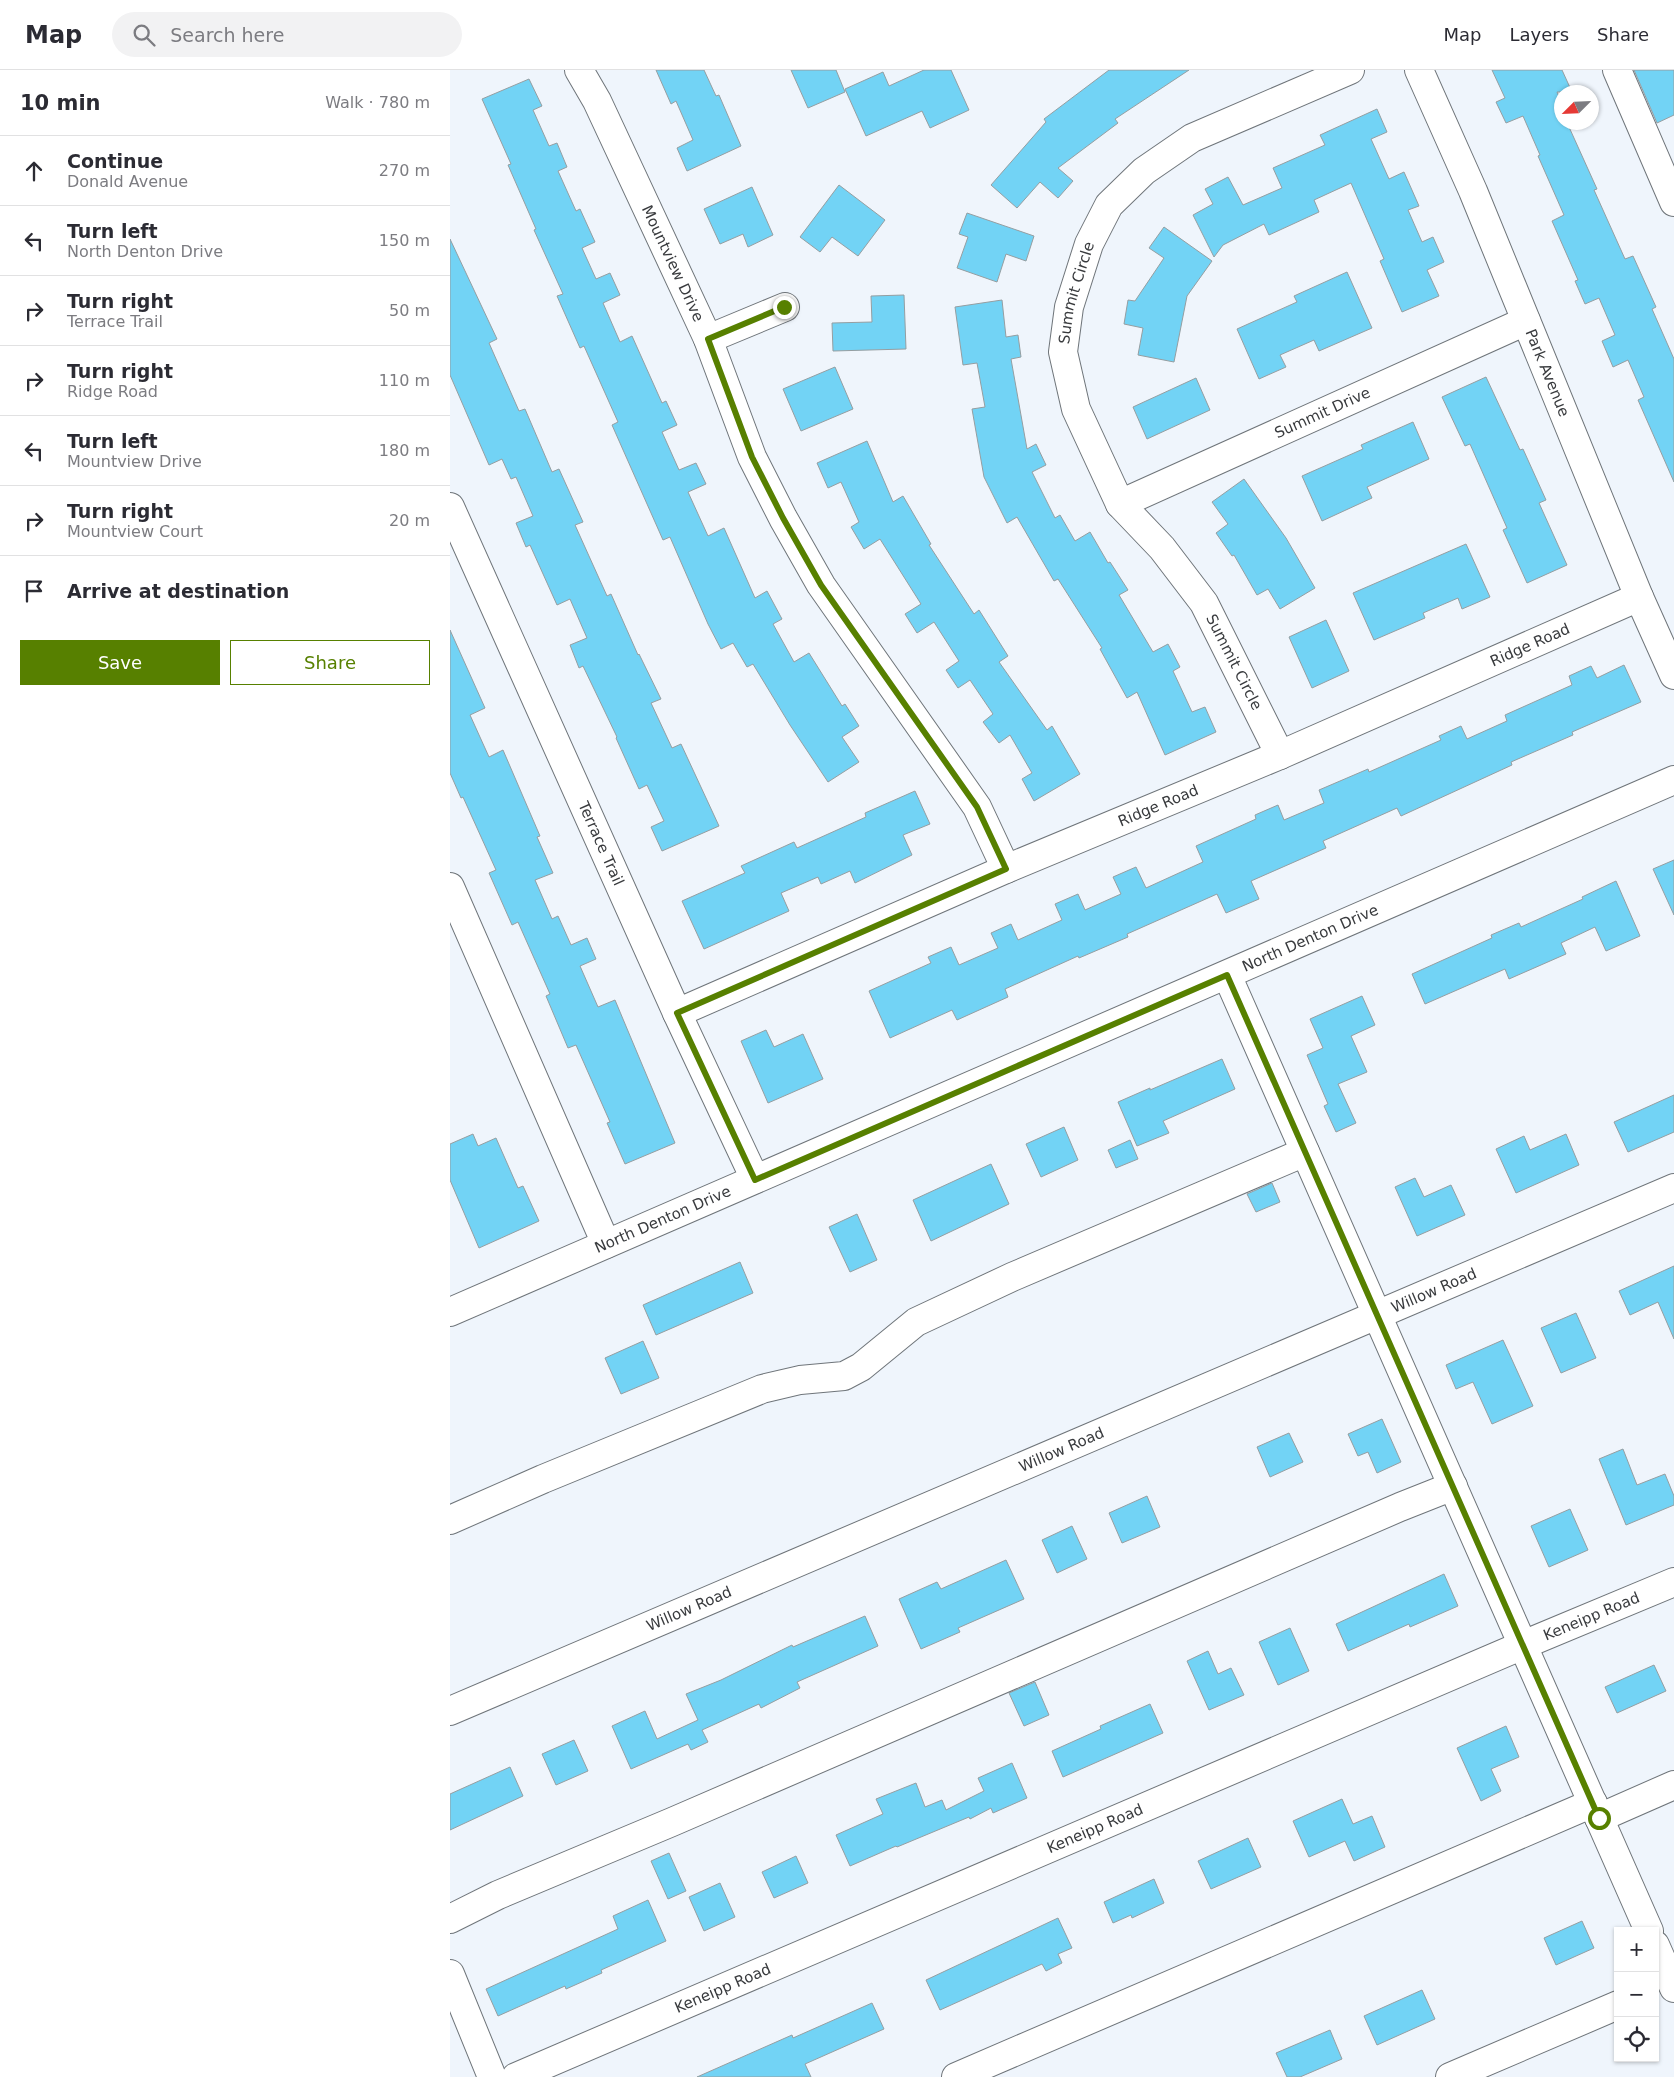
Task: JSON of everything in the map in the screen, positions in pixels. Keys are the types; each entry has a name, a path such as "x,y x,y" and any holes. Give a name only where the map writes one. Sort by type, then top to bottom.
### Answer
{"street":[{"name":"Mountview Drive","path":"579,70 597,100 708,339 752,457 788,527 821,585 977,807 1006,869"},
{"name":"Summit Circle","path":"1280,755 1204,603 1162,548 1120,504 1076,409 1063,352 1069,307 1089,244 1109,205 1144,172 1192,138 1350,70"},
{"name":"Park Avenue","path":"1419,70 1473,191 1638,597 1674,675"},
{"path":"1617,70 1674,202"},
{"path":"708,339 784,307"},
{"name":"Summit Drive","path":"1120,504 1526,321"},
{"name":"Terrace Trail","path":"450,507 677,1013 755,1180"},
{"name":"Ridge Road","path":"677,1013 1006,869 1280,755 1638,597"},
{"name":"North Denton Drive","path":"450,1312 1674,780"},
{"path":"450,887 606,1244"},
{"path":"1227,975 1647,1927"},
{"path":"450,1520 543,1479 762,1389 800,1380 844,1376 861,1367 916,1322 1021,1273 1305,1152"},
{"name":"Willow Road","path":"450,1711 1674,1188"},
{"path":"450,1919 498,1895 672,1822 1400,1507 1453,1486"},
{"name":"Keneipp Road","path":"516,2077 1522,1645 1674,1582"},
{"path":"956,2077 1596,1811 1674,1785"},
{"path":"1659,1957 1669,1985"},
{"path":"450,1974 492,2077"},
{"path":"1450,2077 1614,2007"}],"building":[{"path":"656,70 704,70 716,96 719,95 741,146 687,171 677,148 693,140 676,101 671,104"},
{"path":"791,70 836,70 845,92 808,108"},
{"path":"924,70 951,70 969,110 930,128 922,111 866,136 845,89 883,72 889,86"},
{"path":"1109,70 1189,70 1115,119 1118,123 1058,168 1073,181 1058,198 1040,182 1017,208 991,185 1046,122 1044,119"},
{"path":"1492,70 1562,70 1569,85 1554,85 1554,130 1570,130 1597,189 1594,190 1625,259 1633,256 1656,307 1652,309 1674,359 1674,482 1638,400 1644,397 1628,360 1613,367 1602,341 1615,335 1599,298 1585,304 1575,281 1578,280 1552,221 1564,215 1523,116 1506,123 1496,102 1505,98"},
{"path":"1634,70 1674,70 1674,115 1657,123"},
{"path":"529,79 542,106 533,110 549,146 557,143 567,167 558,171 576,211 580,209 595,242 582,248 596,279 610,273 620,295 603,303 620,342 632,336 662,403 666,401 677,425 662,432 679,470 696,463 706,484 688,492 708,536 724,528 755,598 767,591 782,619 773,624 794,662 809,653 842,706 845,704 859,726 842,737 859,762 828,782 753,664 747,667 733,643 721,649 670,537 663,540 612,425 618,422 584,346 580,348 557,296 563,294 534,230 536,229 508,165 511,164 482,99"},
{"path":"1377,109 1387,132 1371,139 1389,179 1404,172 1419,206 1408,210 1422,242 1433,237 1444,262 1427,270 1439,296 1402,312 1380,261 1384,259 1351,183 1314,200 1319,212 1269,235 1264,224 1223,245 1214,257 1193,215 1213,204 1205,189 1228,177 1243,205 1282,188 1273,168 1325,145 1320,135"},
{"path":"839,185 885,220 858,256 832,237 820,252 800,237"},
{"path":"752,187 773,235 748,247 743,234 720,244 704,209"},
{"path":"967,213 1034,236 1026,261 1006,254 997,282 957,268 968,237 959,234"},
{"path":"1164,227 1212,261 1187,296 1174,362 1138,355 1143,328 1124,324 1128,300 1135,301 1164,258 1149,248"},
{"path":"450,239 497,339 489,343 519,411 525,409 552,472 559,469 583,522 575,525 607,596 611,594 638,655 661,699 651,703 672,748 681,744 719,826 662,851 651,827 664,821 647,785 639,789 617,737 583,666 579,668 570,645 587,638 570,599 557,605 530,545 526,547 516,523 533,516 516,477 511,479 502,459 489,465 450,375"},
{"path":"1347,272 1372,328 1319,351 1314,340 1280,355 1286,367 1259,379 1237,329 1297,302 1294,296"},
{"path":"904,295 906,349 833,351 832,323 872,322 871,296"},
{"path":"1002,300 1006,337 1018,335 1021,357 1011,359 1027,449 1036,444 1046,465 1032,472 1055,518 1060,515 1075,541 1090,532 1108,563 1110,562 1128,590 1119,595 1153,652 1168,644 1180,667 1173,671 1192,712 1205,707 1216,732 1165,755 1137,692 1127,698 1100,649 1102,648 1058,579 1054,581 1017,517 1007,523 984,477 972,409 985,407 977,363 963,365 955,307"},
{"path":"835,367 853,409 801,431 783,389"},
{"path":"1486,377 1520,450 1523,449 1546,500 1539,503 1567,565 1527,583 1503,530 1507,528 1470,444 1465,446 1442,397"},
{"path":"1196,378 1210,410 1147,439 1133,407"},
{"path":"1413,422 1429,459 1367,487 1372,498 1322,521 1302,476 1363,449 1361,445"},
{"path":"867,441 893,502 903,496 931,544 929,545 974,614 979,610 1008,656 999,662 1047,730 1052,726 1080,774 1034,801 1022,779 1032,773 1010,735 999,743 983,722 993,714 970,680 958,688 946,670 959,661 934,622 917,633 905,614 921,604 880,539 864,549 851,527 859,522 841,482 828,488 817,463"},
{"path":"1244,479 1286,538 1315,588 1280,609 1268,589 1257,595 1234,555 1232,556 1216,533 1228,524 1212,502"},
{"path":"1466,544 1490,597 1462,609 1458,598 1423,613 1425,618 1374,640 1353,593"},
{"path":"1326,620 1349,671 1312,688 1289,637"},
{"path":"450,630 485,708 470,715 489,757 503,750 540,836 537,837 553,873 535,880 552,919 558,916 571,945 587,938 596,959 580,966 598,1007 615,1000 675,1143 625,1164 607,1123 610,1122 576,1045 568,1048 546,996 550,994 518,922 512,925 489,873 496,870 450,773"},
{"path":"1624,665 1641,702 1572,732 1573,735 1511,762 1512,765 1401,816 1397,808 1323,841 1326,848 1251,881 1259,899 1226,913 1217,894 1127,934 1128,937 1079,958 1078,956 1005,989 1008,997 957,1020 952,1010 890,1038 869,991 931,963 928,957 951,947 959,965 998,948 991,933 1011,924 1018,940 1062,920 1055,904 1078,894 1085,910 1121,894 1113,877 1136,867 1146,888 1203,862 1196,846 1256,819 1255,815 1278,805 1284,820 1324,803 1319,790 1368,769 1369,772 1441,740 1439,736 1461,726 1467,739 1507,721 1505,715 1572,685 1569,676 1591,666 1597,678"},
{"path":"915,791 930,824 903,835 912,855 855,883 850,871 821,884 818,877 781,893 789,911 704,949 682,901 745,873 741,866 794,842 797,848 866,817 865,813"},
{"path":"1674,860 1674,915 1653,869"},
{"path":"1616,881 1640,936 1606,951 1595,927 1561,943 1566,954 1509,979 1505,969 1425,1004 1412,974 1492,938 1491,935 1519,923 1521,927 1583,899 1582,897"},
{"path":"1362,996 1375,1025 1351,1036 1367,1072 1338,1084 1356,1123 1336,1132 1324,1106 1328,1104 1307,1055 1323,1048 1310,1019"},
{"path":"766,1030 774,1047 803,1034 823,1079 768,1103 741,1041"},
{"path":"1222,1059 1235,1089 1163,1121 1169,1133 1137,1146 1118,1102"},
{"path":"1674,1095 1674,1132 1628,1152 1614,1122"},
{"path":"1064,1127 1078,1160 1041,1177 1026,1144"},
{"path":"473,1134 478,1146 496,1138 518,1188 523,1186 539,1221 479,1248 450,1180 450,1144"},
{"path":"1566,1134 1579,1165 1516,1193 1496,1149 1524,1136 1530,1150"},
{"path":"1130,1140 1138,1159 1116,1168 1108,1150"},
{"path":"991,1164 1009,1204 931,1241 913,1200"},
{"path":"1415,1178 1424,1197 1451,1185 1465,1215 1417,1236 1395,1187"},
{"path":"1272,1183 1280,1202 1256,1212 1247,1194"},
{"path":"857,1214 877,1260 850,1272 829,1227"},
{"path":"740,1262 753,1293 656,1335 643,1305"},
{"path":"1674,1266 1674,1339 1658,1302 1630,1315 1619,1291"},
{"path":"1576,1313 1596,1358 1561,1373 1541,1328"},
{"path":"1503,1340 1533,1406 1492,1424 1473,1382 1456,1389 1446,1365"},
{"path":"643,1341 659,1378 621,1394 605,1358"},
{"path":"1382,1419 1401,1462 1377,1473 1368,1452 1358,1456 1348,1434"},
{"path":"1289,1433 1303,1462 1270,1477 1257,1447"},
{"path":"1623,1449 1637,1485 1665,1474 1674,1496 1674,1505 1626,1525 1599,1459"},
{"path":"1147,1496 1160,1527 1122,1543 1109,1513"},
{"path":"1570,1509 1588,1550 1549,1567 1531,1526"},
{"path":"1072,1526 1087,1559 1057,1573 1042,1540"},
{"path":"1006,1560 1024,1599 958,1628 960,1632 921,1649 899,1599 937,1582 941,1589"},
{"path":"1444,1574 1458,1606 1410,1627 1409,1624 1348,1651 1336,1624"},
{"path":"865,1616 878,1646 797,1682 800,1688 761,1708 759,1704 702,1730 708,1742 691,1750 688,1744 631,1769 612,1726 645,1711 657,1739 698,1720 686,1694 721,1680 792,1645 793,1647"},
{"path":"1290,1628 1309,1671 1278,1685 1259,1642"},
{"path":"1208,1651 1218,1674 1231,1668 1244,1695 1209,1710 1187,1661"},
{"path":"1654,1665 1666,1691 1617,1713 1605,1687"},
{"path":"1035,1682 1049,1715 1024,1726 1009,1693"},
{"path":"1150,1704 1163,1733 1063,1777 1052,1751 1101,1729 1100,1726"},
{"path":"1506,1726 1519,1757 1491,1769 1501,1791 1481,1801 1457,1748"},
{"path":"574,1740 588,1771 556,1785 542,1754"},
{"path":"1012,1763 1027,1798 993,1813 991,1808 970,1819 969,1817 850,1866 836,1835 883,1814 876,1799 916,1783 925,1807 942,1800 946,1810 984,1791 978,1778"},
{"path":"510,1767 523,1796 450,1830 450,1794"},
{"path":"1342,1799 1353,1824 1372,1816 1385,1847 1354,1861 1345,1841 1309,1857 1293,1821"},
{"path":"1248,1838 1261,1867 1211,1889 1198,1861"},
{"path":"669,1853 686,1891 668,1899 651,1861"},
{"path":"796,1856 808,1883 774,1898 762,1872"},
{"path":"1154,1879 1164,1903 1132,1918 1131,1915 1113,1923 1104,1902"},
{"path":"720,1883 735,1917 704,1931 689,1897"},
{"path":"648,1900 666,1941 601,1970 602,1973 566,1989 565,1986 498,2016 486,1989 618,1929 613,1916"},
{"path":"1058,1918 1072,1948 1058,1954 1062,1963 1046,1971 1042,1964 940,2010 926,1980"},
{"path":"1582,1921 1594,1948 1556,1965 1544,1938"},
{"path":"1422,1990 1435,2019 1377,2045 1364,2016"},
{"path":"872,2003 884,2029 805,2064 811,2077 697,2077 792,2035 793,2038"},
{"path":"1330,2030 1342,2059 1300,2077 1287,2077 1276,2053"}],"route":[{"path":"784,307 708,339 752,457 783,518 821,585 977,807 1006,869 677,1013 755,1180 1227,975 1599,1818"}]}
